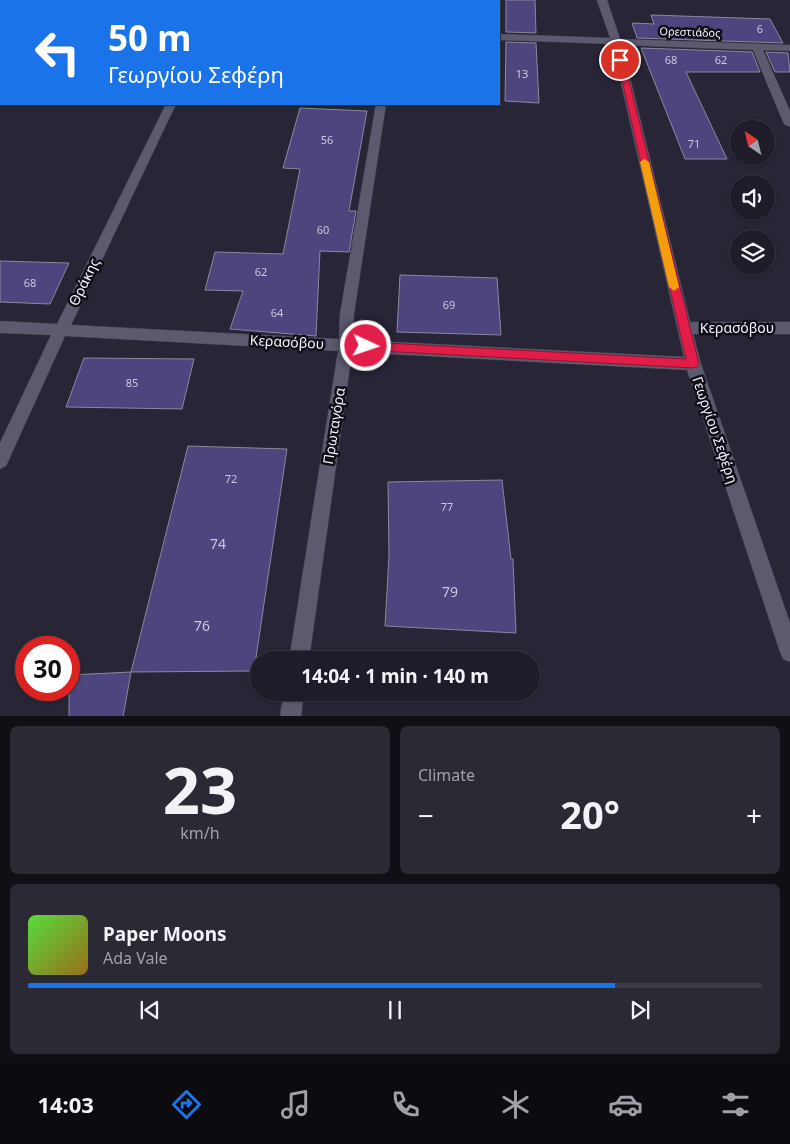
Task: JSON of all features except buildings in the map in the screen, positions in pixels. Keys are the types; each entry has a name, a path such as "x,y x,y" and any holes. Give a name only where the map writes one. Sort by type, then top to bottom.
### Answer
{"street":[{"name":"Γεωργίου Σεφέρη","path":"602,0 616,41 693,364 790,652"},
{"name":"Ορεστιάδος","path":"500,37 790,48"},
{"path":"757,47 790,124"},
{"name":"Θράκης","path":"0,461 60,330 171,105"},
{"name":"Πρωταγόρα","path":"300,651 346,346 348,314 381,105"},
{"name":"Κερασόβου","path":"0,327 693,364"},
{"name":"Κερασόβου","path":"684,328 790,328"},
{"path":"290,716 292,701"}],"slow traffic":[{"path":"644,162 674,287"}],"route":[{"path":"366,346 693,364 620,60"}]}
